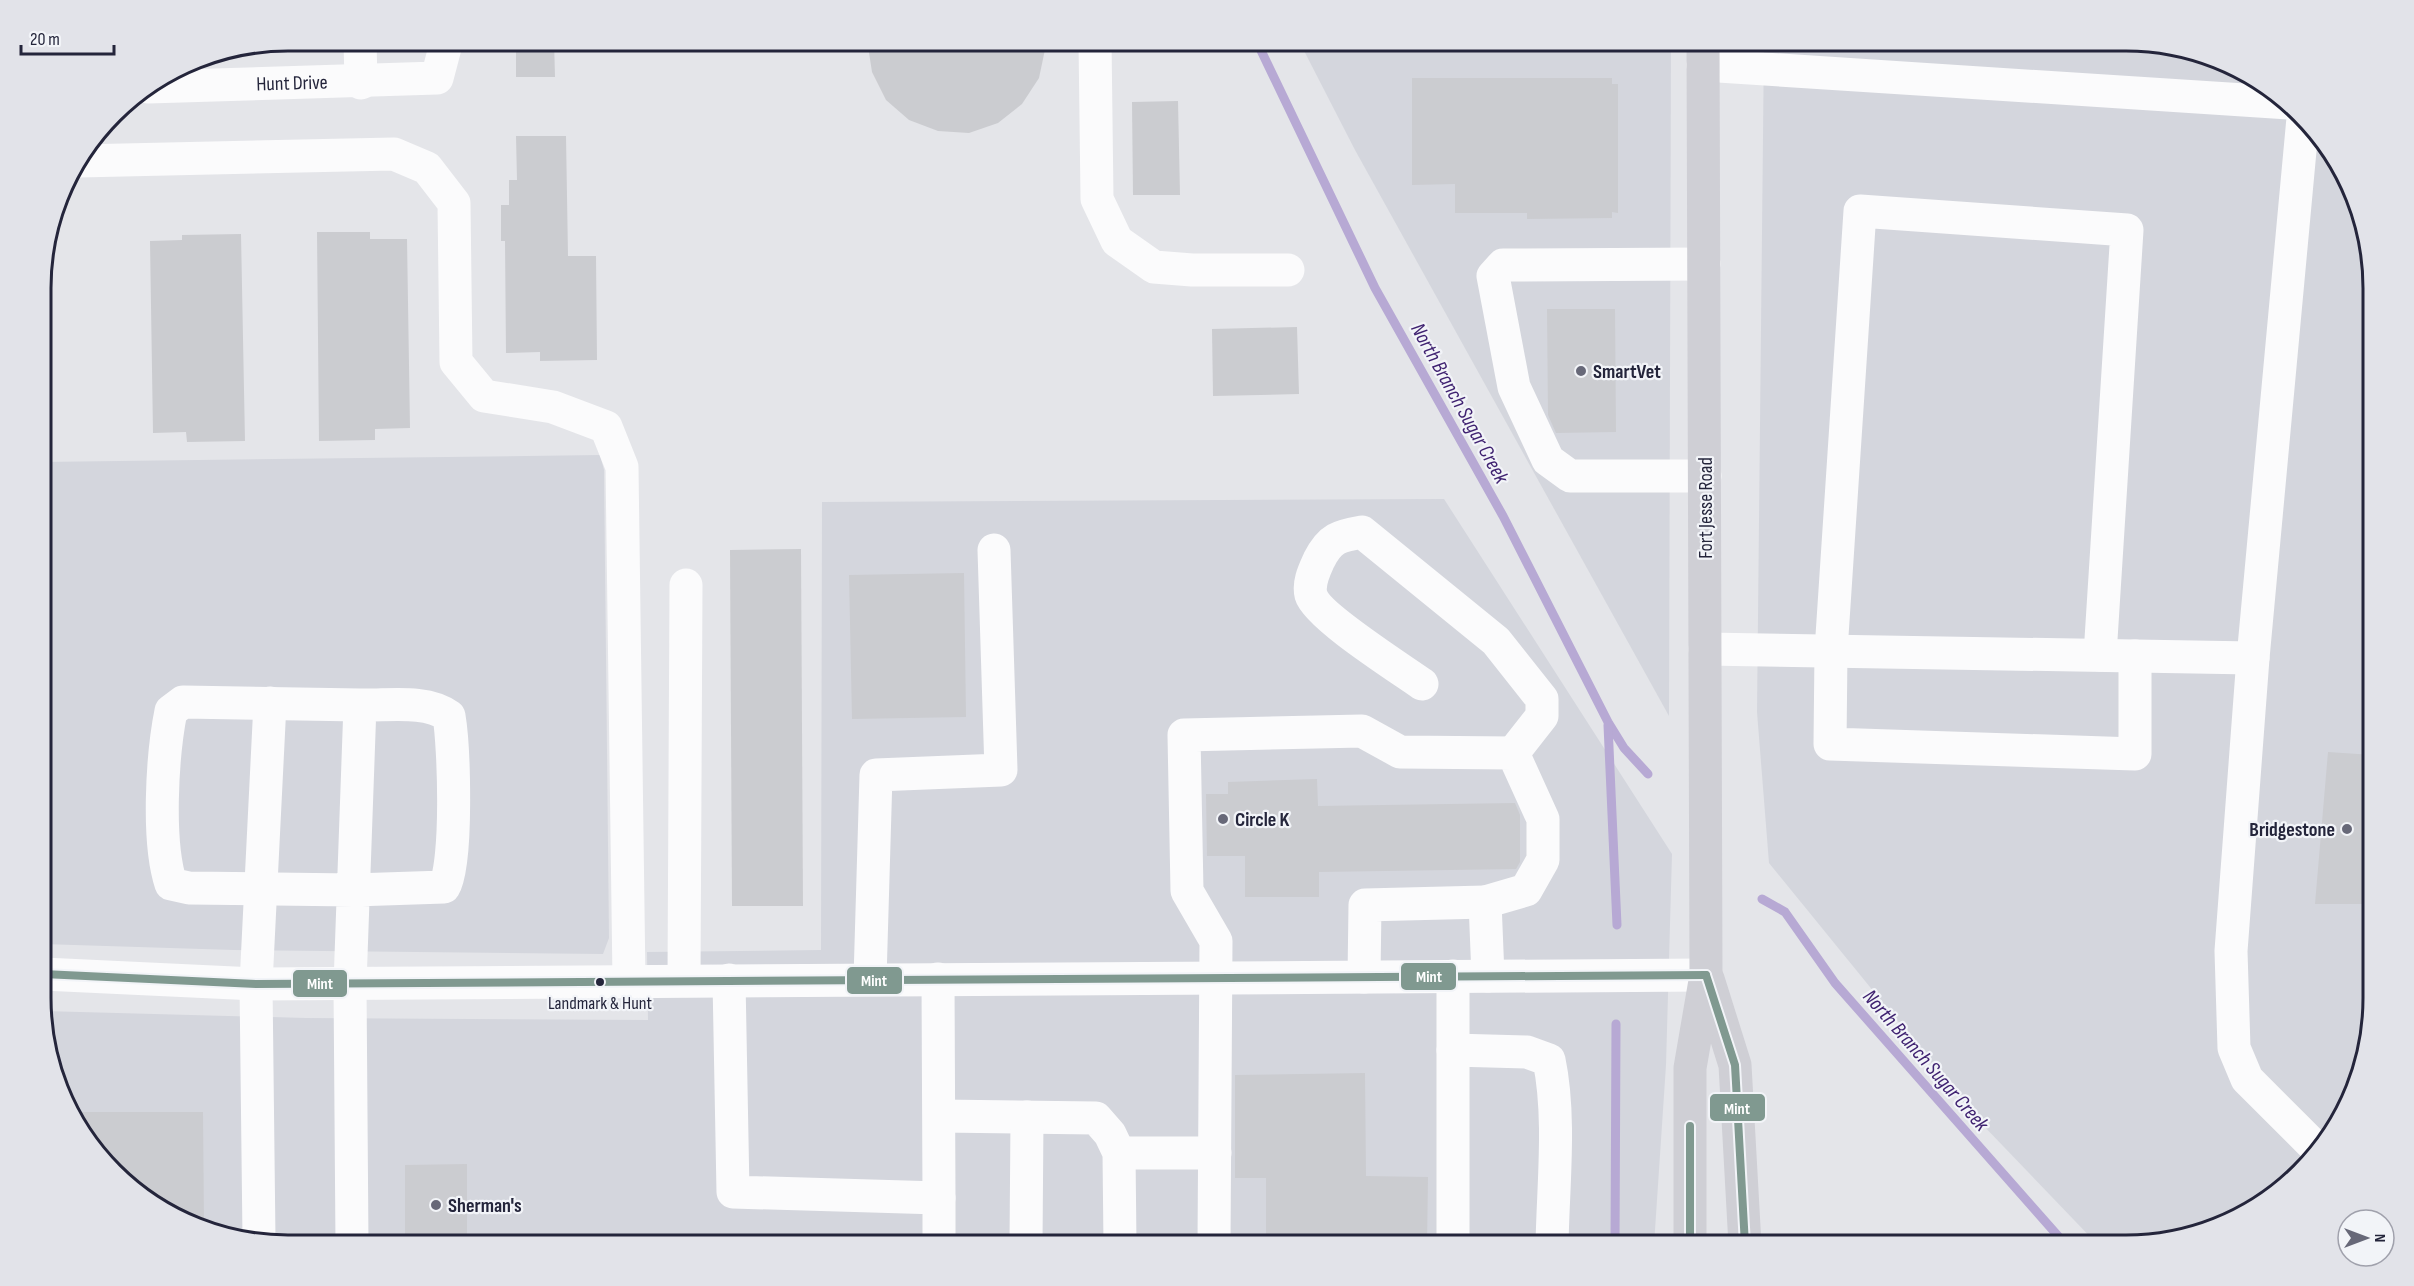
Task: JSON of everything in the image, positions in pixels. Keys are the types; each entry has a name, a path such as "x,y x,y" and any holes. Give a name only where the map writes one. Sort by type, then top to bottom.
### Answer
{"main road":[{"name":"Fort Jesse Road","path":"1690,1235 1690,1068 1706,975 1703,53"},
{"name":"Fort Jesse Road","path":"1706,975 1735,1065 1744,1235"}],"street":[{"path":"360,51 361,82"},
{"name":"Hunt Drive","path":"163,87 437,78 444,51"},
{"path":"1095,51 1097,199 1116,241 1154,267 1192,270 1288,270"},
{"path":"1703,53 2270,100"},
{"path":"2302,130 2253,658 2231,951 2234,1048 2247,1079 2312,1144"},
{"path":"88,161 394,154 428,168 454,203 456,362 484,396 554,407 606,427 622,466 629,981"},
{"path":"2100,655 2127,230 1860,211 1831,651 1830,744 2135,754 2135,656"},
{"path":"1704,264 1503,265 1493,276 1514,387 1548,460 1553,465 1570,476 1705,476"},
{"path":"1422,684 1324,613 1311,596 1311,576 1325,549 1339,536 1362,532 1496,641 1536,690 1542,699 1542,716 1513,753"},
{"path":"870,979 876,775 1001,770 994,550"},
{"path":"684,980 686,585"},
{"path":"1705,650 2253,658"},
{"path":"183,702 360,705 420,706 442,711 449,716 452,735 450,877 444,887 354,890 189,888 171,884 165,866 163,766 171,711 183,702"},
{"path":"259,1233 256,984 270,703"},
{"path":"352,1235 350,984 360,705"},
{"path":"1214,1235 1216,941 1187,891 1184,735 1362,731 1400,752 1513,753"},
{"path":"1364,977 1365,904 1485,902 1526,890 1543,860 1543,819 1513,753"},
{"path":"1485,902 1488,976"},
{"path":"51,974 256,984 1706,975"},
{"path":"1453,976 1453,1235"},
{"path":"938,979 939,1235"},
{"path":"729,980 733,1192 939,1198"},
{"path":"1453,1050 1527,1052 1549,1060 1552,1076 1554,1127 1552,1235"},
{"path":"940,1116 1096,1118 1110,1134 1119,1153 1120,1235"},
{"path":"1026,1235 1027,1117"},
{"path":"1119,1153 1215,1153"}],"shaded area":[{"path":"1304,51 1671,51 1669,716 1355,150"},
{"name":"Bridgestone","path":"1764,51 2126,51 2157,53 2187,59 2231,75 2258,91 2294,120 2323,156 2339,183 2355,227 2361,257 2363,288 2363,998 2361,1029 2355,1059 2345,1089 2323,1130 2294,1166 2258,1195 2217,1217 2187,1227 2157,1233 2088,1235 1979,1121 1769,863 1757,712"},
{"path":"600,455 604,470 609,938 603,954 234,950 51,944 51,462"},
{"path":"1444,499 1672,854 1666,1065 1655,1235 288,1235 257,1233 227,1227 197,1217 156,1195 120,1166 91,1130 75,1103 59,1059 52,1011 306,1018 648,1020 647,952 821,950 822,502"}],"building":[{"path":"516,51 554,51 555,77 516,77"},
{"path":"869,51 1045,51 1039,78 1022,104 998,123 969,133 938,131 909,120 886,100 872,72"},
{"path":"1412,78 1612,78 1612,84 1618,84 1618,213 1612,212 1612,218 1527,219 1527,213 1455,213 1455,184 1412,185"},
{"path":"1178,101 1180,195 1133,195 1132,102"},
{"path":"516,136 566,136 568,256 596,256 597,360 540,361 540,352 506,353 505,241 501,241 501,205 509,205 509,180 517,180"},
{"path":"317,232 370,232 370,239 407,239 410,428 375,429 375,440 319,441"},
{"path":"241,234 245,441 187,442 186,432 153,433 150,241 182,240 182,235"},
{"name":"SmartVet","path":"1547,309 1615,309 1616,432 1556,433 1548,415"},
{"path":"1297,327 1299,394 1213,396 1212,329"},
{"path":"801,549 803,906 732,906 730,550"},
{"path":"964,573 966,717 852,719 849,575"},
{"name":"Bridgestone","path":"2328,752 2363,754 2363,904 2315,904"},
{"path":"1317,779 1318,806 1515,803 1520,815 1520,862 1516,869 1319,872 1319,897 1245,897 1245,856 1207,856 1206,794 1228,794 1228,782"},
{"path":"1365,1073 1366,1176 1428,1177 1427,1235 1266,1235 1266,1178 1235,1178 1235,1075"},
{"path":"80,1112 203,1112 204,1219 183,1211 156,1195 120,1166 91,1130"},
{"name":"Sherman's","path":"467,1164 467,1235 405,1235 405,1165"}],"waterway":[{"name":"North Branch Sugar Creek","path":"1261,51 1375,288 1503,516 1608,722 1624,748 1648,774"},
{"path":"1608,725 1617,925"},
{"name":"North Branch Sugar Creek","path":"1762,899 1785,912 1835,983 2057,1235"},
{"path":"1615,1235 1616,1024"}],"transit line":[{"name":"Mint","path":"51,974 256,984 1706,975"},
{"name":"Mint","path":"1706,975 1735,1065 1744,1235"},
{"name":"Mint","path":"1690,1126 1690,1235"}],"place":[{"name":"SmartVet","path":"1581,371"},
{"name":"Circle K","path":"1223,819"},
{"name":"Bridgestone","path":"2347,829"},
{"name":"Landmark & Hunt","path":"600,982"},
{"name":"Sherman's","path":"436,1205"}]}
